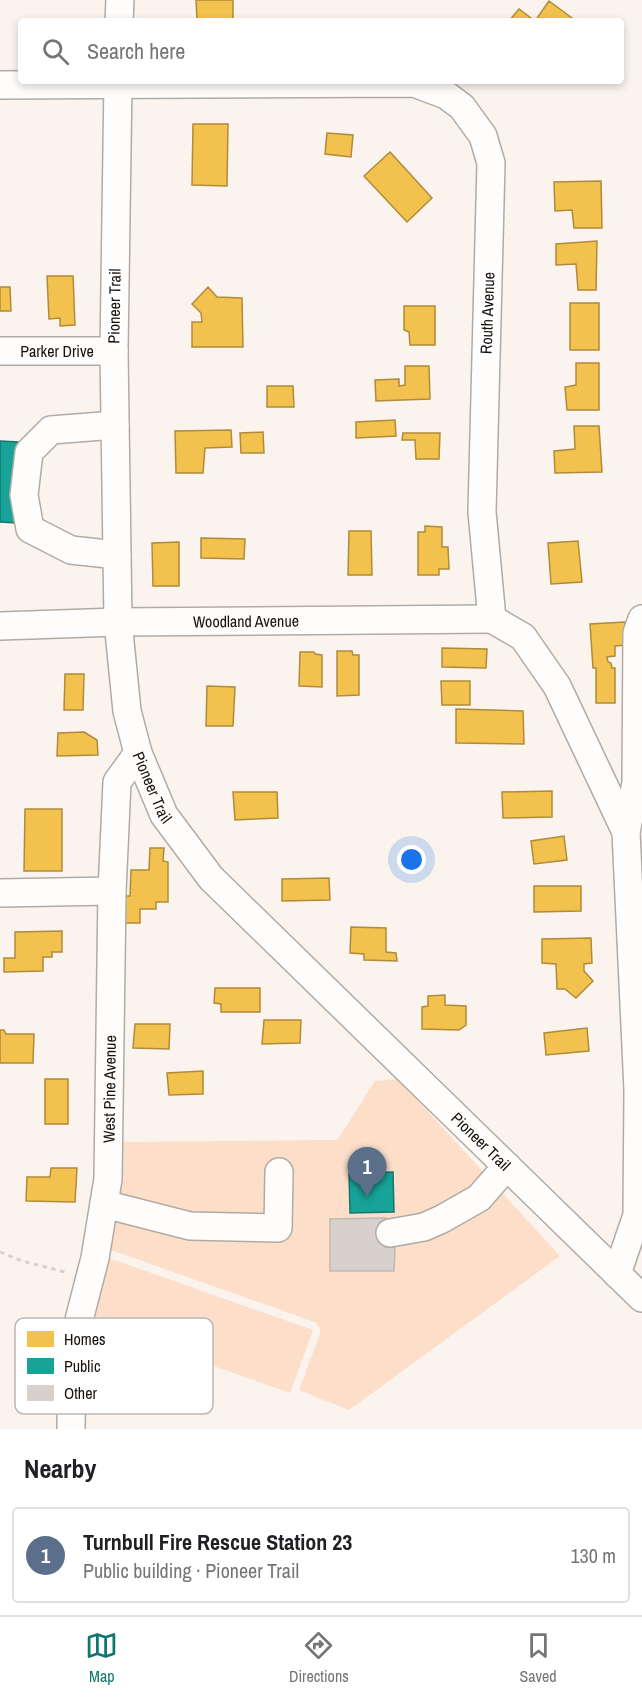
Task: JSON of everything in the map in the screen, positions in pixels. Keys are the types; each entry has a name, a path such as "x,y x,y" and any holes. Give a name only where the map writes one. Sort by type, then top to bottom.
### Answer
{"street":[{"path":"119,18 120,0"},
{"name":"Routh Avenue","path":"0,85 59,84"},
{"name":"Pioneer Trail","path":"118,84 114,351 118,622 127,711 138,753 164,815 211,878 642,1298"},
{"name":"Routh Avenue","path":"417,84 446,95 462,106 483,136 491,163 482,512 492,619"},
{"name":"Parker Drive","path":"0,351 114,351"},
{"path":"115,425 51,430 29,452 24,495 30,529 71,550 117,555"},
{"path":"492,619 523,637 556,687 626,832"},
{"name":"Woodland Avenue","path":"0,626 118,622 492,619"},
{"path":"617,1274 637,1215 638,1090 626,832 639,783 637,633 642,619"},
{"name":"West Pine Avenue","path":"79,1318 95,1258 108,1179 112,891 117,782 138,753"},
{"path":"603,783 639,783"},
{"path":"0,893 112,891"},
{"path":"390,1233 424,1227 442,1220 479,1198 507,1166"},
{"path":"104,1204 190,1226 278,1228 279,1172"},
{"name":"West Pine Avenue","path":"71,1414 71,1429"}],"path":[{"path":"0,1252 22,1261 72,1274"}],"shaded area":[{"path":"398,1079 560,1256 349,1410 299,1390 320,1334 320,1328 315,1322 106,1250 117,1142 337,1140 375,1081"},
{"path":"109,1258 313,1330 290,1393 213,1366 213,1318 88,1318"}],"building: Homes":[{"path":"196,0 233,0 233,18 197,18"},
{"path":"549,1 572,18 537,18"},
{"path":"519,9 531,18 512,18"},
{"path":"193,124 228,124 227,186 192,185"},
{"path":"327,133 353,135 351,157 325,154"},
{"path":"390,152 432,198 407,222 364,176"},
{"path":"601,181 602,228 574,228 572,210 555,211 554,182"},
{"path":"597,241 596,290 578,290 576,264 556,265 556,244"},
{"path":"47,276 73,276 75,325 60,326 60,318 49,319"},
{"path":"0,287 10,287 11,311 0,311"},
{"path":"208,287 217,297 242,298 243,347 192,347 192,322 202,322 201,313 192,304"},
{"path":"570,303 599,303 599,350 570,350"},
{"path":"404,306 435,306 435,345 410,345 409,332 404,330"},
{"path":"576,363 599,363 599,410 567,410 565,387 576,385"},
{"path":"405,366 429,366 430,399 376,401 375,380 399,379 399,386 405,385"},
{"path":"267,386 293,386 294,407 267,407"},
{"path":"395,420 396,436 356,438 356,422"},
{"path":"574,426 599,426 602,472 555,473 554,451 575,449"},
{"path":"231,430 232,447 205,448 203,473 176,473 175,431"},
{"path":"263,432 264,453 241,453 240,433"},
{"path":"403,433 440,433 439,459 416,459 415,440 402,440"},
{"path":"425,526 442,527 442,547 448,547 449,569 439,569 439,575 418,575 418,532 425,532"},
{"path":"349,531 371,531 372,575 348,575"},
{"path":"201,538 245,539 244,559 201,558"},
{"path":"578,541 582,582 551,584 548,543"},
{"path":"179,542 179,586 153,586 152,543"},
{"path":"625,622 627,645 615,646 615,656 607,657 612,668 615,668 615,703 596,703 596,668 593,668 590,624"},
{"path":"442,648 487,649 486,668 442,667"},
{"path":"337,651 352,651 353,655 359,655 359,695 337,696"},
{"path":"300,652 314,652 322,655 322,687 299,686"},
{"path":"65,674 84,674 83,710 64,710"},
{"path":"441,681 470,681 470,705 442,705"},
{"path":"207,686 235,687 233,726 206,726"},
{"path":"456,709 523,711 524,744 456,743"},
{"path":"84,732 97,740 98,755 57,756 58,733"},
{"path":"552,791 552,817 503,818 502,792"},
{"path":"233,792 277,792 278,818 235,820"},
{"path":"25,809 62,809 62,871 24,871"},
{"path":"564,836 567,860 534,864 531,841"},
{"path":"150,848 164,848 163,861 168,862 168,902 156,902 156,909 140,909 140,923 124,923 124,896 130,896 131,870 149,870"},
{"path":"329,878 330,900 282,901 282,879"},
{"path":"534,886 581,886 581,911 534,912"},
{"path":"351,927 386,928 386,952 396,953 397,961 364,960 364,954 350,953"},
{"path":"62,931 62,952 52,952 52,957 43,957 43,971 4,972 4,958 15,958 15,932"},
{"path":"591,938 592,963 584,964 584,971 593,981 576,998 565,989 557,989 556,964 542,963 542,939"},
{"path":"215,988 260,988 260,1012 221,1012 221,1004 214,1003"},
{"path":"445,995 445,1005 466,1006 466,1025 459,1030 422,1029 422,1007 428,1006 428,996"},
{"path":"264,1020 301,1020 300,1043 262,1044"},
{"path":"135,1024 170,1024 169,1049 133,1048"},
{"path":"587,1028 589,1051 546,1055 544,1033"},
{"path":"0,1030 4,1030 6,1034 34,1034 33,1063 0,1063"},
{"path":"203,1071 203,1094 169,1095 167,1073"},
{"path":"45,1079 68,1079 68,1124 45,1124"},
{"path":"51,1168 77,1168 75,1202 26,1201 27,1177 50,1177"}],"building: Public":[{"path":"0,441 18,442 16,523 0,522"},
{"path":"393,1172 394,1212 350,1213 349,1173"}],"building: Other":[{"path":"386,1218 385,1247 395,1247 394,1271 330,1271 330,1219"}],"place":[{"name":"Turnbull Fire Rescue Station 23","path":"367,1197"}]}
